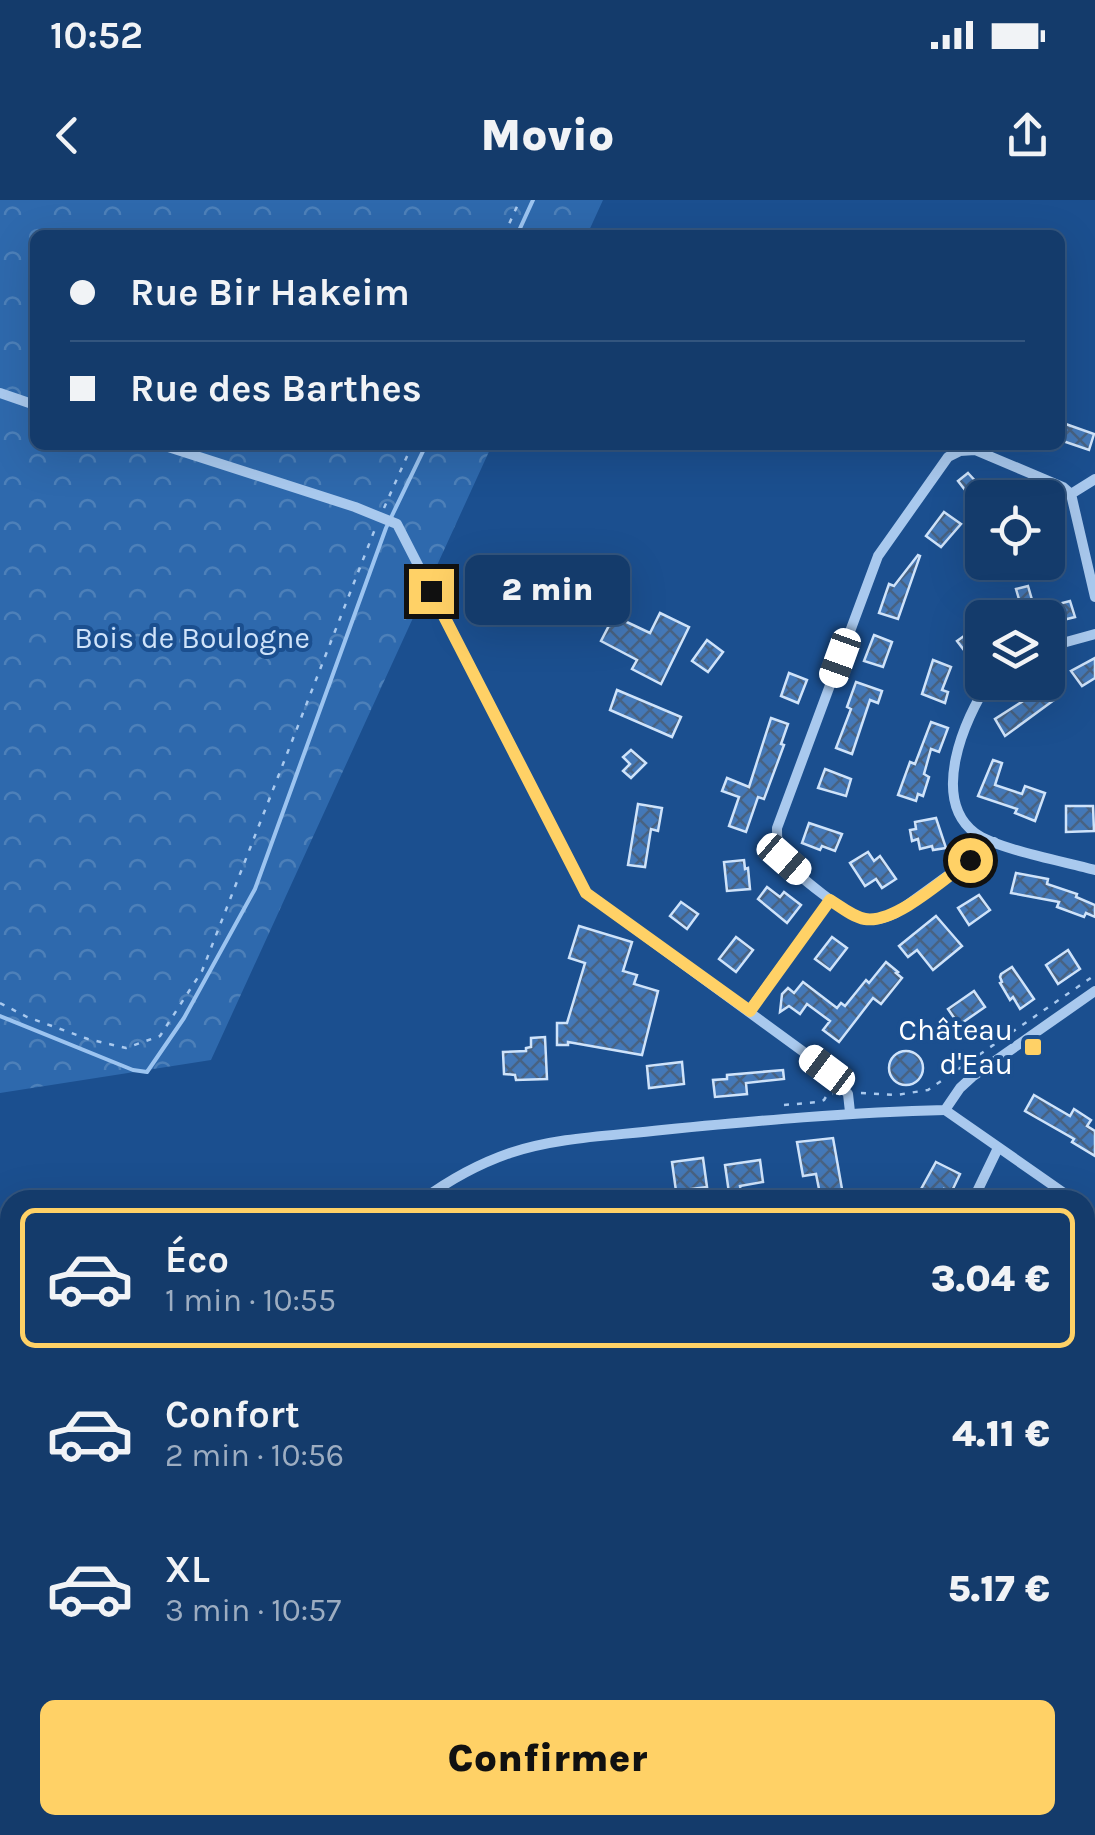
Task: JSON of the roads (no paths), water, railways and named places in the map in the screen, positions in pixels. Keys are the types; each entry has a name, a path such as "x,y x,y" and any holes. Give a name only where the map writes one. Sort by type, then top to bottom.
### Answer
{"street":[{"path":"0,393 30,402"},
{"path":"177,450 397,524 586,893 827,1070 848,1094 850,1112"},
{"path":"994,842 896,913 880,920 861,919 830,900 784,859 777,828 878,556 948,457 975,450 1072,494 1095,597"},
{"path":"1072,494 1095,479"},
{"path":"1065,643 1095,634"},
{"path":"978,700 952,768 954,805 964,820 974,833 994,842 1095,870"},
{"path":"750,1011 830,900"},
{"path":"946,1110 972,1077 1095,991"},
{"path":"438,1190 467,1171 510,1153 560,1141 850,1112 946,1110 1061,1190"},
{"path":"978,1190 998,1148"}],"waterway":[{"path":"519,230 533,200"},
{"path":"0,1016 133,1070 147,1072 184,1018 255,889 386,528 424,450"}],"place":[{"name":"Château d'Eau","path":"1033,1047"}],"park label":[{"name":"Bois de Boulogne","path":"192,638"}]}
